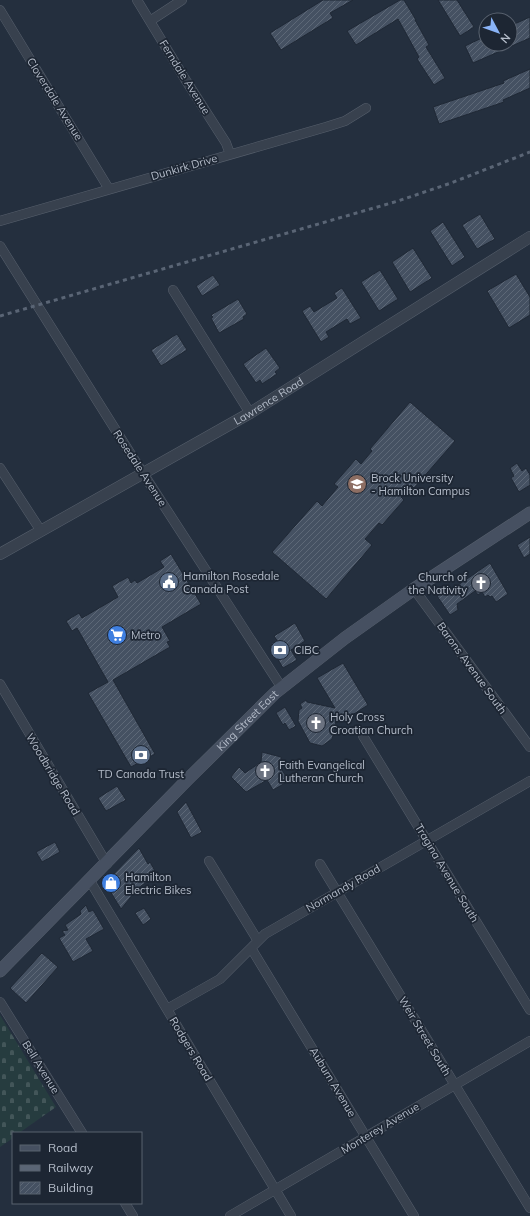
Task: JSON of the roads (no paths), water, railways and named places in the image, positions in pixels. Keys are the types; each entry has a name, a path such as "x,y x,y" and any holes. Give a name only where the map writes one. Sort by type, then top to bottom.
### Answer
{"main road":[{"name":"King Street East","path":"0,971 107,864 187,780 282,688 345,638 414,589 530,514"}],"street":[{"name":"Ferndale Avenue","path":"138,0 185,79 226,143 230,154"},
{"path":"150,20 182,0"},
{"name":"Cloverdale Avenue","path":"0,10 109,189"},
{"name":"Dunkirk Drive","path":"0,221 338,123 366,108"},
{"name":"Lawrence Road","path":"0,554 250,413 530,237"},
{"name":"Rosedale Avenue","path":"0,246 143,474 282,688"},
{"path":"173,290 250,413"},
{"path":"0,468 41,531"},
{"name":"Barons Avenue South","path":"414,589 530,747"},
{"name":"Woodbridge Road","path":"0,684 107,864"},
{"name":"Tragina Avenue South","path":"363,736 530,1010"},
{"name":"Normandy Road","path":"167,1009 220,979 265,934 530,781"},
{"path":"209,861 258,941"},
{"name":"Weir Street South","path":"320,864 530,1208"},
{"name":"Rodgers Road","path":"90,881 291,1216"},
{"name":"Auburn Avenue","path":"251,948 414,1216"},
{"name":"Bell Avenue","path":"0,1002 81,1132"},
{"name":"Monterey Avenue","path":"230,1216 530,1041"},
{"path":"126,1204 134,1216"}],"railway":[{"path":"0,316 398,201 451,183 530,152"}],"place":[{"name":"Brock University - Hamilton Campus","path":"357,484"},
{"name":"Hamilton Rosedale Canada Post","path":"169,582"},
{"name":"Church of the Nativity","path":"481,583"},
{"name":"Metro","path":"117,635"},
{"name":"CIBC","path":"280,650"},
{"name":"Holy Cross Croatian Church","path":"316,723"},
{"name":"TD Canada Trust","path":"141,755"},
{"name":"Faith Evangelical Lutheran Church","path":"265,771"},
{"name":"Hamilton Electric Bikes","path":"111,883"}]}
